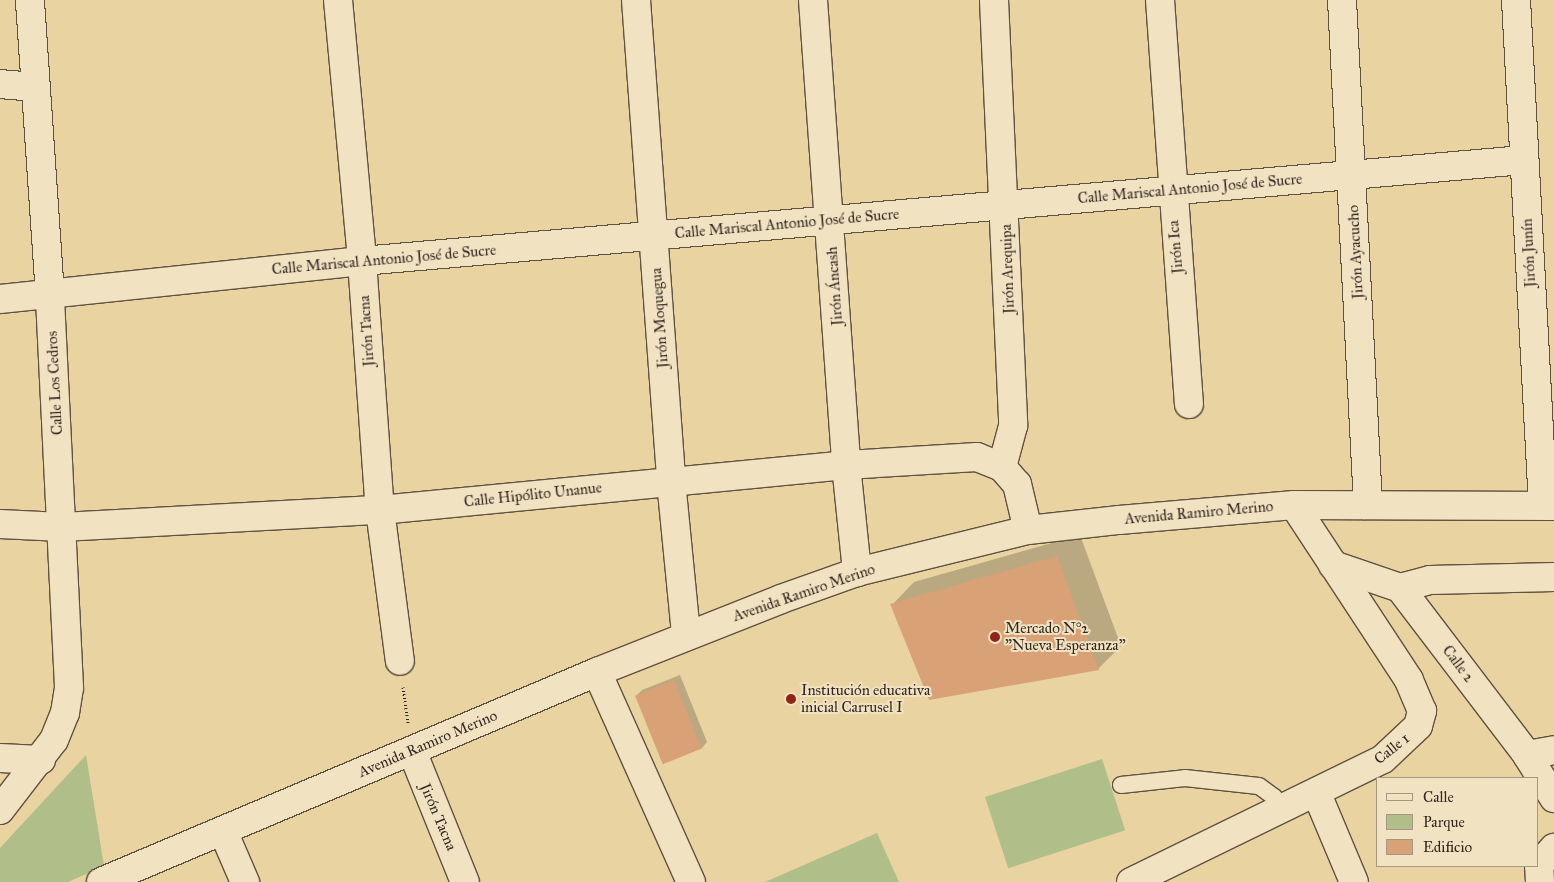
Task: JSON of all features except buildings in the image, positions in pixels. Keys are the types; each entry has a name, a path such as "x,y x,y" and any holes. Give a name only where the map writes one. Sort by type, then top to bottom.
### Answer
{"street":[{"name":"Calle Los Cedros","path":"0,810 41,760 54,740 65,713 69,687 50,294 30,0"},
{"name":"Jirón Tacna","path":"338,0 362,260 380,510 400,662"},
{"name":"Jirón Moquegua","path":"636,0 655,235 671,481 686,635"},
{"name":"Jirón Áncash","path":"813,0 831,220 846,465 857,572"},
{"name":"Jirón Arequipa","path":"994,0 1006,205 1013,426 1002,467"},
{"name":"Jirón Ica","path":"1160,0 1171,190 1189,404"},
{"name":"Jirón Ayacucho","path":"1342,0 1353,175 1368,505"},
{"name":"Jirón Junín","path":"1516,0 1524,160 1549,506"},
{"path":"0,84 35,86"},
{"name":"Calle Mariscal Antonio José de Sucre","path":"0,299 362,260 1524,160"},
{"name":"Calle Hipólito Unanue","path":"0,524 62,527 380,510 846,465 977,457 1002,467"},
{"path":"1002,467 1017,484 1028,530"},
{"name":"Avenida Ramiro Merino","path":"101,882 686,635 857,572 1028,530 1294,505 1549,506"},
{"name":"Calle 1","path":"1133,882 1316,794 1383,759 1404,743 1418,726 1422,711 1409,680 1294,505"},
{"path":"1334,565 1400,588 1430,580 1554,577"},
{"name":"Calle 2","path":"1400,588 1527,755 1554,798"},
{"path":"597,672 691,882"},
{"path":"1527,755 1554,750"},
{"name":"Jirón Tacna","path":"412,751 465,882"},
{"path":"0,758 41,760"},
{"path":"1316,794 1354,882"},
{"path":"223,831 245,882"},
{"path":"1540,882 1539,865 1554,848"}],"lane":[{"path":"1121,785 1185,778 1259,786 1274,797 1280,811"}],"path":[{"path":"400,662 412,751"}],"green space":[{"path":"86,755 104,866 68,882 0,882 0,848"},
{"path":"1102,759 1125,830 1008,868 985,797"},
{"path":"877,833 899,882 765,882"}],"place":[{"name":"Mercado N°2 \"Nueva Esperanza\"","path":"995,637"},
{"name":"Institución educativa inicial Carrusel I","path":"791,699"}]}
